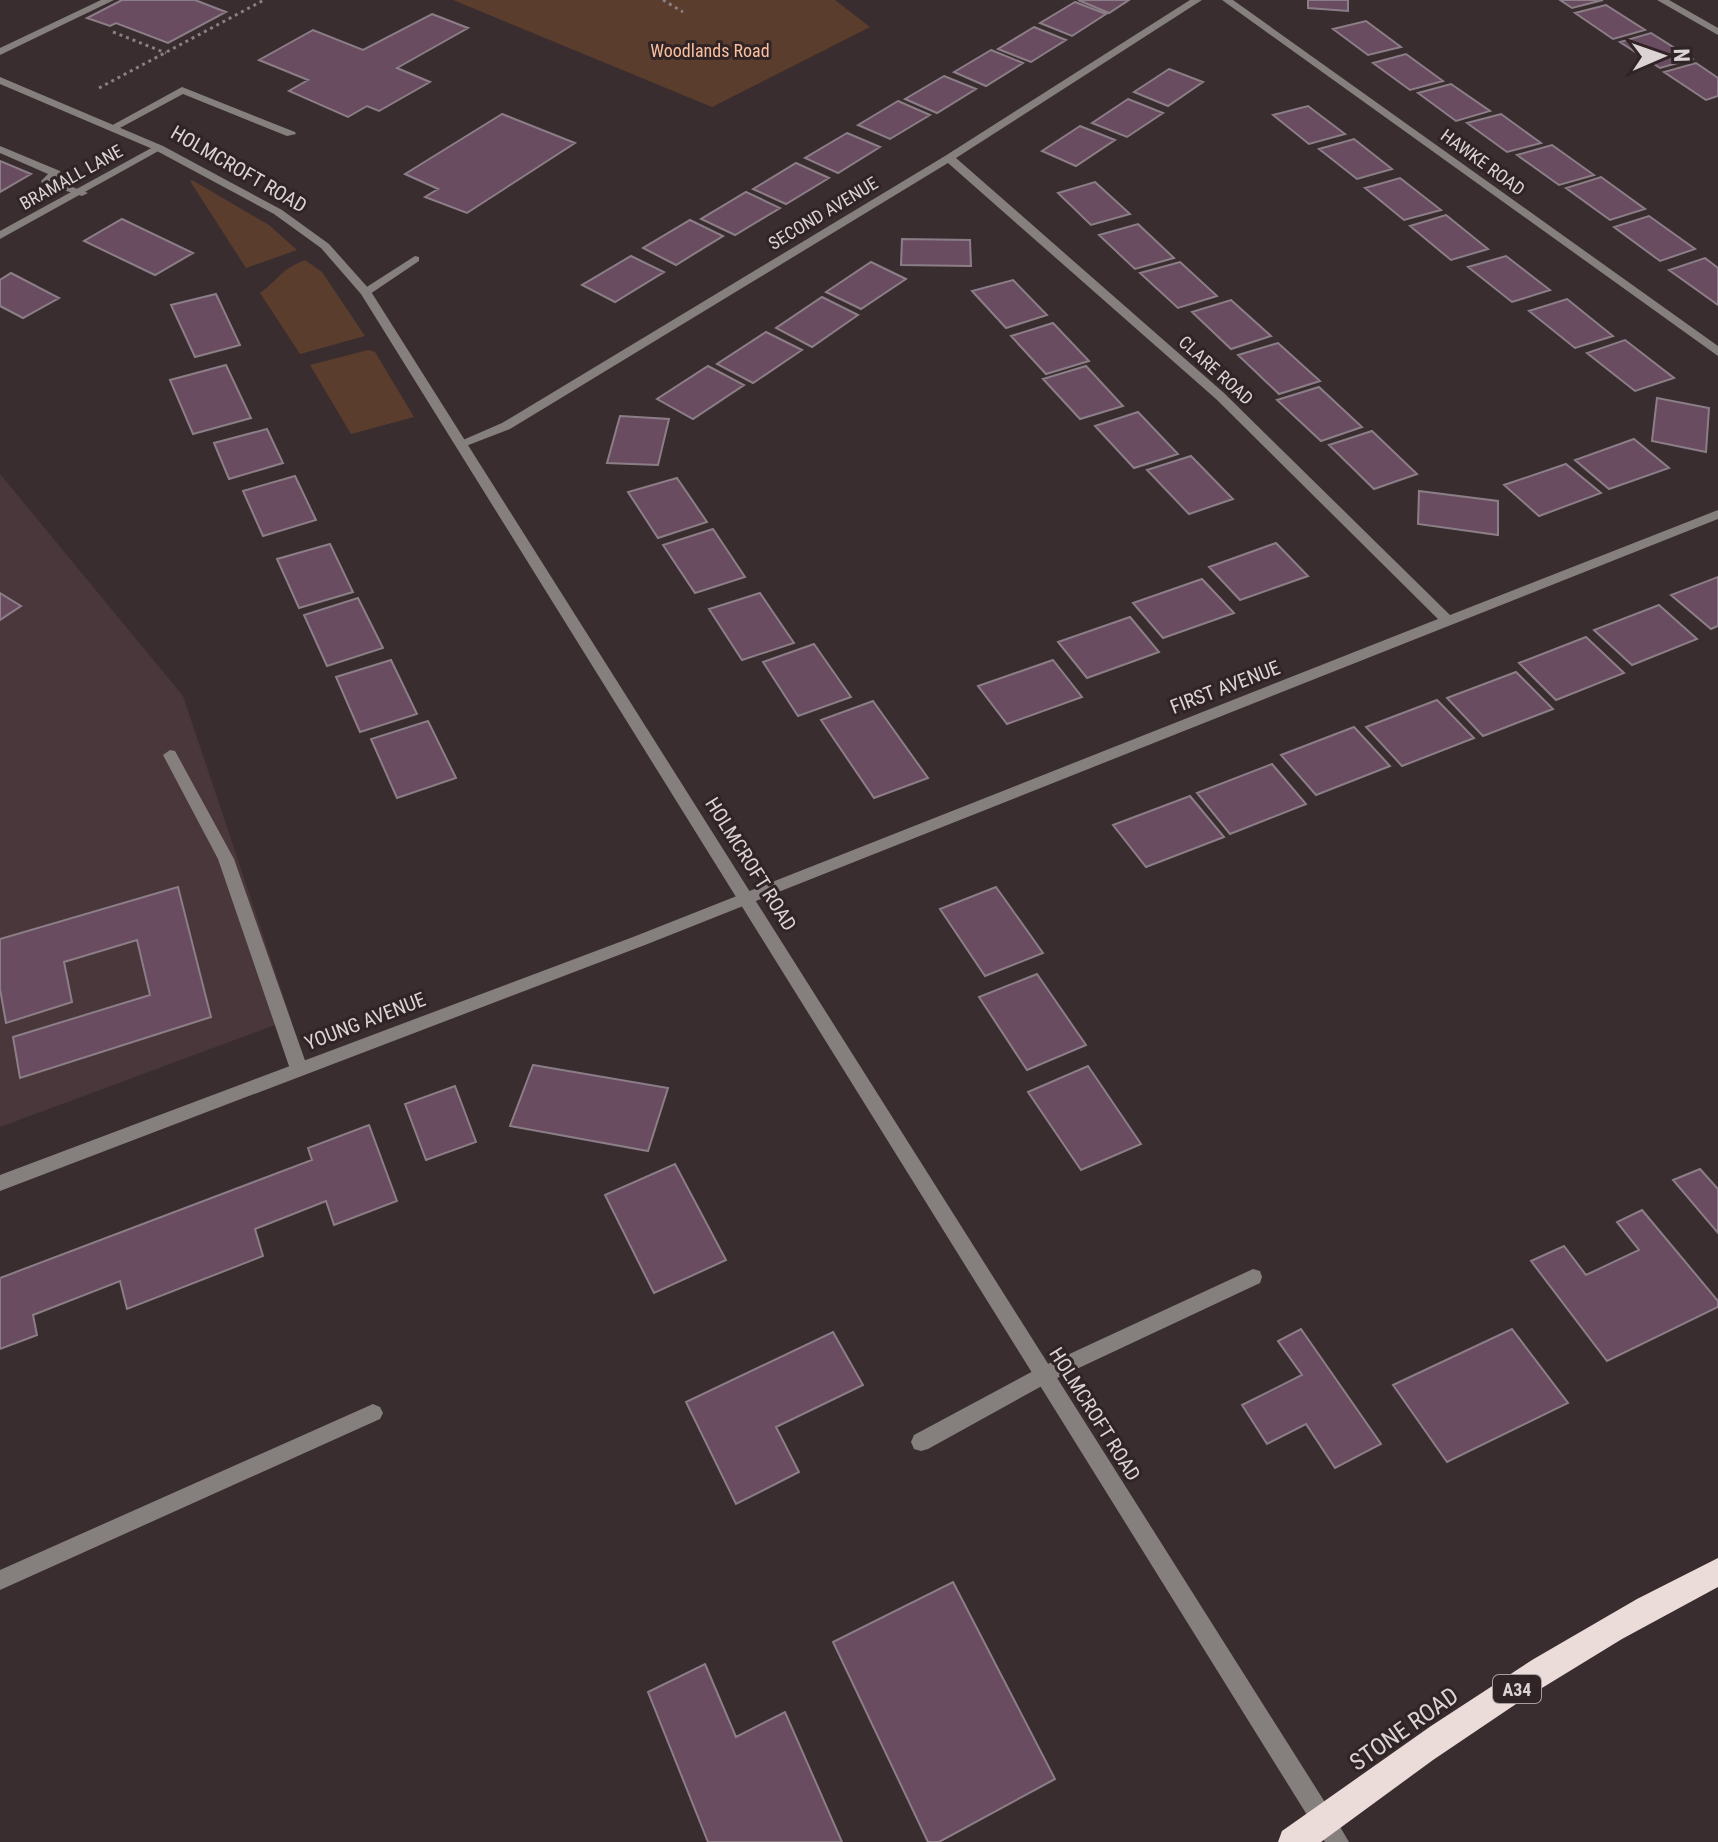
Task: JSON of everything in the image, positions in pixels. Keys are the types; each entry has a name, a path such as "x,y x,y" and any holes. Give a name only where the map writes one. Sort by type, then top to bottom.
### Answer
{"highway":[{"name":"STONE ROAD","path":"1293,1842 1332,1832 1440,1737 1655,1602 1718,1572"}],"street":[{"path":"0,52 109,0"},
{"name":"SECOND AVENUE","path":"462,443 506,426 949,158 1197,0"},
{"name":"HAWKE ROAD","path":"1227,0 1718,352"},
{"path":"1662,0 1718,32"},
{"name":"HOLMCROFT ROAD","path":"0,80 159,148 278,212 325,246 366,292 1332,1832"},
{"path":"114,127 182,90 291,134"},
{"name":"BRAMALL LANE","path":"0,236 159,148"},
{"path":"0,149 56,173 46,181 82,193"},
{"name":"CLARE ROAD","path":"949,158 1220,396 1448,621"},
{"path":"366,292 415,259"},
{"name":"FIRST AVENUE","path":"746,897 1718,514"},
{"path":"170,755 226,859 299,1069"},
{"name":"YOUNG AVENUE","path":"0,1183 639,941 746,897"},
{"path":"921,1442 1044,1375 1253,1277"},
{"path":"0,1580 373,1413"}],"path":[{"path":"87,94 264,0"},
{"path":"663,0 683,12"},
{"path":"110,30 166,53"}],"shaded area":[{"path":"0,474 183,696 291,1019 0,1127"}],"green space":[{"name":"Woodlands Road","path":"453,0 835,0 870,27 712,107"},
{"path":"192,180 269,225 297,250 246,268"},
{"path":"305,260 322,272 365,336 300,354 260,293 284,271"},
{"path":"368,350 375,352 414,417 351,434 310,365"}],"building":[{"path":"122,0 195,0 226,12 168,43 116,23 110,26 87,18"},
{"path":"1078,0 1129,0 1109,13"},
{"path":"1308,0 1348,0 1348,11 1308,8"},
{"path":"1560,0 1603,0 1572,8"},
{"path":"1075,2 1106,14 1072,36 1040,23"},
{"path":"1606,5 1645,30 1613,39 1575,13"},
{"path":"432,14 468,28 397,68 430,82 379,111 367,106 348,117 289,91 308,80 259,60 313,30 363,50"},
{"path":"1366,21 1401,47 1368,55 1333,29"},
{"path":"1034,27 1066,40 1031,62 998,49"},
{"path":"1651,33 1692,59 1660,68 1620,42"},
{"path":"991,50 1023,63 986,86 954,72"},
{"path":"1406,54 1443,81 1410,90 1373,63"},
{"path":"1696,63 1718,78 1718,96 1706,100 1664,72"},
{"path":"1169,69 1203,82 1168,106 1134,92"},
{"path":"944,76 976,89 937,113 905,99"},
{"path":"1451,84 1490,111 1456,121 1418,93"},
{"path":"1128,99 1163,113 1127,137 1092,123"},
{"path":"898,101 930,115 890,139 858,125"},
{"path":"1308,106 1345,134 1309,144 1273,115"},
{"path":"502,114 575,143 467,213 425,197 438,189 405,174"},
{"path":"1501,114 1541,143 1507,152 1467,123"},
{"path":"1080,126 1115,140 1076,166 1042,151"},
{"path":"847,133 880,147 838,173 805,158"},
{"path":"1354,139 1392,169 1357,179 1319,149"},
{"path":"1552,145 1594,175 1559,185 1517,155"},
{"path":"0,161 31,174 0,192"},
{"path":"796,163 829,178 786,204 753,189"},
{"path":"1601,177 1645,209 1610,220 1566,188"},
{"path":"1400,178 1441,210 1404,220 1365,188"},
{"path":"1095,182 1130,214 1091,225 1058,193"},
{"path":"746,192 780,208 735,235 701,219"},
{"path":"1446,215 1488,249 1451,260 1410,226"},
{"path":"1649,216 1695,249 1660,261 1614,227"},
{"path":"122,219 193,253 155,275 84,241"},
{"path":"690,220 723,236 676,265 643,248"},
{"path":"1138,224 1174,258 1135,269 1099,235"},
{"path":"902,239 970,240 971,266 901,265"},
{"path":"631,256 664,272 615,302 582,285"},
{"path":"1506,256 1550,290 1512,302 1468,267"},
{"path":"1705,258 1718,268 1718,305 1669,270"},
{"path":"871,262 906,279 861,309 826,292"},
{"path":"1180,262 1217,296 1178,308 1140,273"},
{"path":"11,273 59,298 23,318 0,306 0,280"},
{"path":"1013,280 1047,315 1006,328 972,291"},
{"path":"216,294 240,345 195,357 171,305"},
{"path":"822,297 858,315 812,347 776,328"},
{"path":"1567,299 1613,336 1575,348 1529,311"},
{"path":"1231,300 1271,336 1231,349 1192,312"},
{"path":"1053,323 1089,361 1046,374 1011,336"},
{"path":"766,332 802,350 753,383 717,364"},
{"path":"1625,340 1674,378 1635,391 1587,353"},
{"path":"1278,343 1320,381 1279,394 1238,355"},
{"path":"226,365 251,418 193,434 170,380"},
{"path":"708,366 744,385 693,419 657,399"},
{"path":"1086,366 1123,406 1080,419 1043,379"},
{"path":"1319,387 1362,427 1321,441 1277,400"},
{"path":"1657,398 1709,408 1706,452 1652,441"},
{"path":"1138,412 1178,454 1134,468 1095,426"},
{"path":"620,416 669,419 658,465 607,463"},
{"path":"267,429 283,463 229,479 214,443"},
{"path":"1372,431 1417,474 1374,489 1329,445"},
{"path":"1634,439 1669,468 1609,489 1575,460"},
{"path":"1191,456 1233,499 1189,514 1147,470"},
{"path":"1566,464 1601,493 1539,516 1504,485"},
{"path":"295,476 316,520 263,536 243,491"},
{"path":"677,478 707,522 658,538 628,492"},
{"path":"1419,491 1498,501 1498,535 1418,524"},
{"path":"713,529 745,577 695,593 663,545"},
{"path":"1276,543 1308,576 1240,600 1209,567"},
{"path":"330,544 353,592 299,608 277,559"},
{"path":"1718,577 1718,626 1711,629 1671,595"},
{"path":"1202,579 1234,613 1163,638 1133,603"},
{"path":"0,593 21,606 0,620"},
{"path":"760,593 794,643 742,660 709,609"},
{"path":"358,598 383,648 327,666 304,615"},
{"path":"1659,605 1697,639 1632,665 1594,630"},
{"path":"1130,617 1159,652 1087,678 1058,642"},
{"path":"1586,637 1624,673 1556,700 1519,663"},
{"path":"814,644 851,697 798,716 763,662"},
{"path":"391,660 417,714 360,732 336,677"},
{"path":"1053,660 1082,697 1007,724 978,686"},
{"path":"1516,672 1553,709 1483,736 1447,698"},
{"path":"1437,700 1474,738 1402,766 1366,727"},
{"path":"873,701 928,778 874,798 821,720"},
{"path":"428,721 456,778 397,798 371,739"},
{"path":"1354,727 1390,766 1316,795 1281,755"},
{"path":"1272,764 1306,804 1230,834 1197,793"},
{"path":"1190,796 1224,837 1146,867 1113,825"},
{"path":"178,887 211,1017 20,1078 13,1037 150,995 137,940 64,962 72,1002 6,1023 0,989 0,939"},
{"path":"996,887 1043,953 985,976 940,909"},
{"path":"1037,974 1086,1045 1027,1070 979,997"},
{"path":"533,1065 668,1088 648,1151 510,1126"},
{"path":"1088,1066 1141,1144 1081,1170 1028,1092"},
{"path":"455,1086 476,1142 426,1160 405,1104"},
{"path":"369,1125 397,1201 334,1225 326,1201 255,1229 263,1256 127,1309 120,1281 33,1315 37,1335 0,1349 0,1278 312,1160 308,1148"},
{"path":"675,1164 726,1260 654,1293 605,1195"},
{"path":"1700,1169 1718,1189 1718,1233 1673,1180"},
{"path":"1642,1210 1718,1301 1718,1307 1607,1361 1531,1261 1564,1246 1586,1275 1639,1250 1617,1222"},
{"path":"1301,1329 1381,1444 1335,1468 1306,1424 1267,1444 1242,1405 1302,1375 1278,1341"},
{"path":"1512,1329 1568,1403 1447,1462 1393,1385"},
{"path":"833,1332 863,1385 776,1427 799,1472 736,1504 686,1402"},
{"path":"953,1582 1055,1779 939,1842 928,1842 833,1642"},
{"path":"705,1664 736,1737 785,1712 842,1842 708,1842 648,1692"}]}
